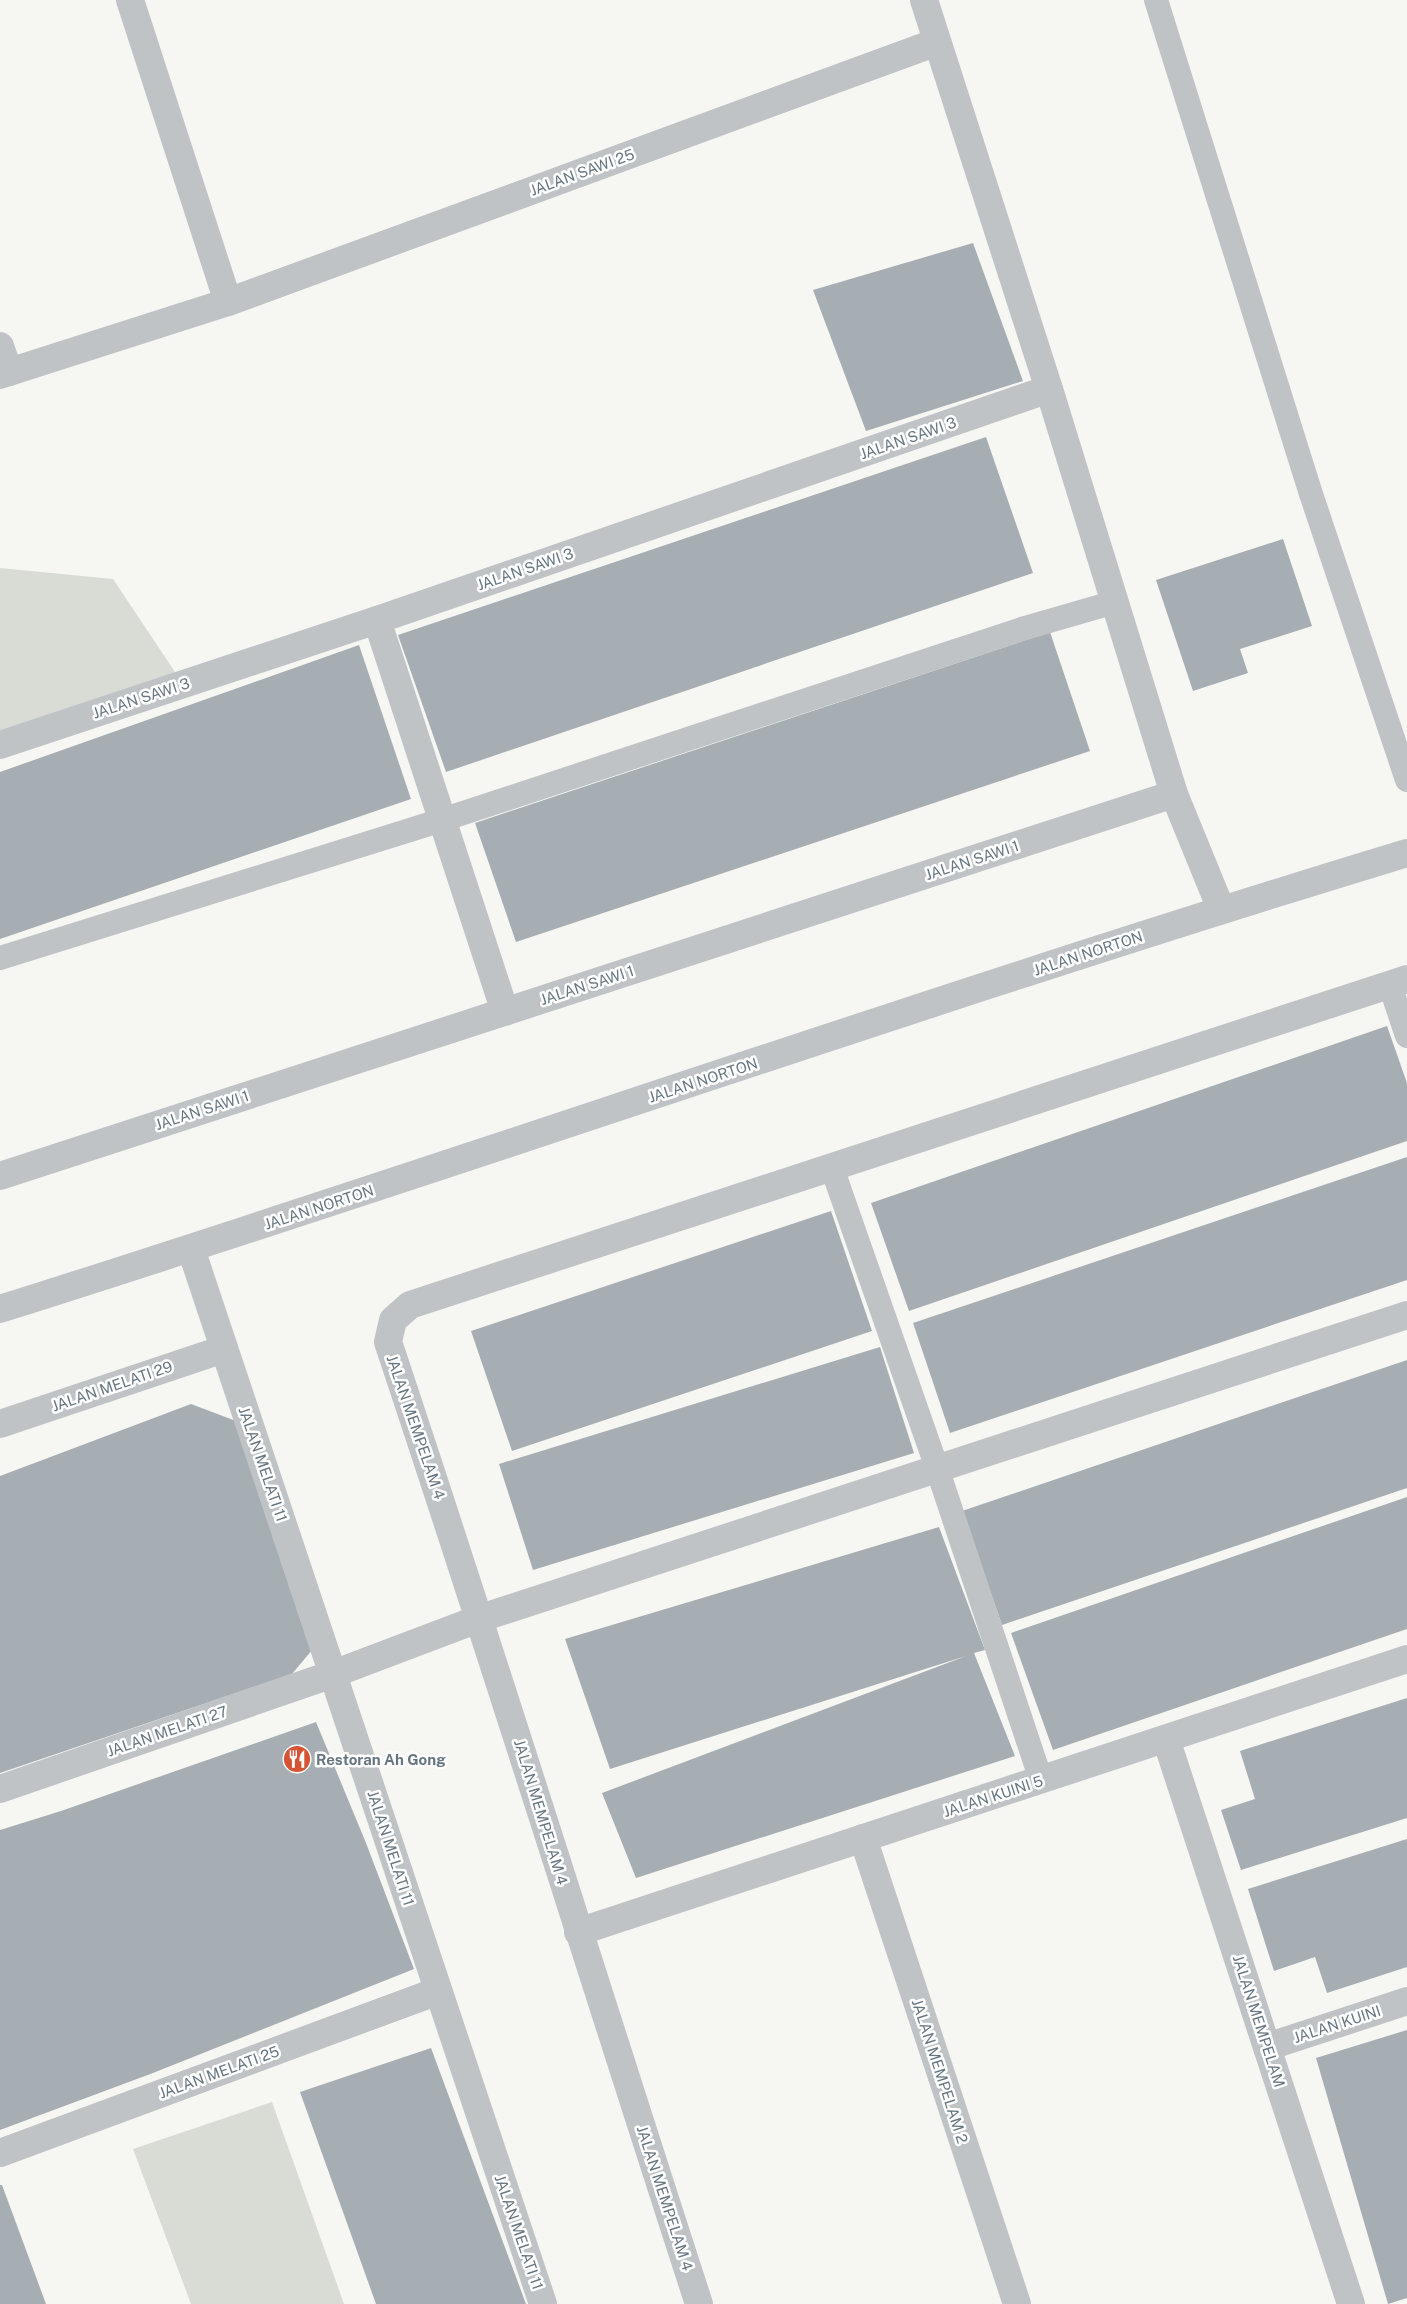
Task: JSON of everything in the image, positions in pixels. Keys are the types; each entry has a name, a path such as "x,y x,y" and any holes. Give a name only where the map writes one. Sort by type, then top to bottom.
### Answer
{"street":[{"path":"130,0 228,302"},
{"path":"924,0 1049,390 1174,794 1221,909"},
{"name":"JALAN SAWI 25","path":"4,374 228,302 937,42"},
{"path":"0,346 4,374"},
{"name":"JALAN SAWI 3","path":"0,745 377,620 1049,390"},
{"path":"377,620 504,1012"},
{"name":"JALAN SAWI 1","path":"0,1176 1174,794"},
{"name":"JALAN NORTON","path":"0,1309 191,1249 1221,909 1407,853"},
{"path":"832,1168 1398,982"},
{"name":"JALAN MEMPELAM 4","path":"700,2304 578,1932 481,1618 388,1342 393,1320 410,1305 832,1168"},
{"name":"JALAN MELATI 11","path":"191,1249 543,2304"},
{"name":"JALAN MELATI 27","path":"0,1789 333,1674 481,1618 1407,1315"},
{"name":"JALAN MELATI 29","path":"0,1424 224,1349"},
{"name":"JALAN KUINI 5","path":"578,1932 1407,1659"},
{"name":"JALAN MEMPELAM","path":"1166,1738 1351,2304"},
{"name":"JALAN MEMPELAM 2","path":"863,1838 1017,2304"},
{"name":"JALAN MELATI 25","path":"0,2153 438,1991"},
{"name":"JALAN KUINI","path":"1267,2047 1407,2001"}],"lane":[{"path":"1156,0 1311,494 1407,780"},
{"path":"0,958 442,820 1025,628 1115,602"},
{"path":"1398,982 1407,1036"},
{"path":"832,1168 937,1468 1041,1780"}],"shaded area":[{"path":"0,568 113,579 183,684 0,745"},
{"path":"272,2102 344,2304 191,2304 133,2149"}],"building":[{"path":"973,243 1023,381 866,431 813,290"},
{"path":"986,437 1033,573 446,772 398,635"},
{"path":"1283,539 1312,626 1240,649 1248,673 1193,691 1156,580"},
{"path":"1050,632 1090,751 516,942 475,823"},
{"path":"359,645 411,799 0,939 0,772"},
{"path":"1387,1026 1407,1083 1407,1141 909,1311 871,1203"},
{"path":"1407,1157 1407,1280 950,1433 913,1323"},
{"path":"831,1211 872,1331 512,1451 471,1331"},
{"path":"880,1347 914,1453 533,1570 499,1464"},
{"path":"1407,1360 1407,1488 1002,1625 962,1511"},
{"path":"191,1404 236,1421 312,1650 292,1674 0,1773 0,1476"},
{"path":"1407,1497 1407,1629 1053,1750 1011,1633"},
{"path":"939,1527 985,1650 974,1653 1015,1756 636,1878 602,1793 966,1656 610,1769 565,1639"},
{"path":"1407,1698 1407,1818 1241,1870 1221,1810 1255,1799 1240,1751"},
{"path":"316,1722 366,1843 414,1969 153,2073 0,2130 0,1830 61,1811"},
{"path":"1407,1839 1407,1967 1327,1993 1315,1957 1274,1971 1248,1889"},
{"path":"1407,2030 1407,2298 1388,2304 1316,2058"},
{"path":"431,2048 526,2304 376,2304 300,2092"},
{"path":"0,2185 2,2185 46,2304 0,2304"}],"place":[{"name":"Restoran Ah Gong","path":"297,1759"}]}
